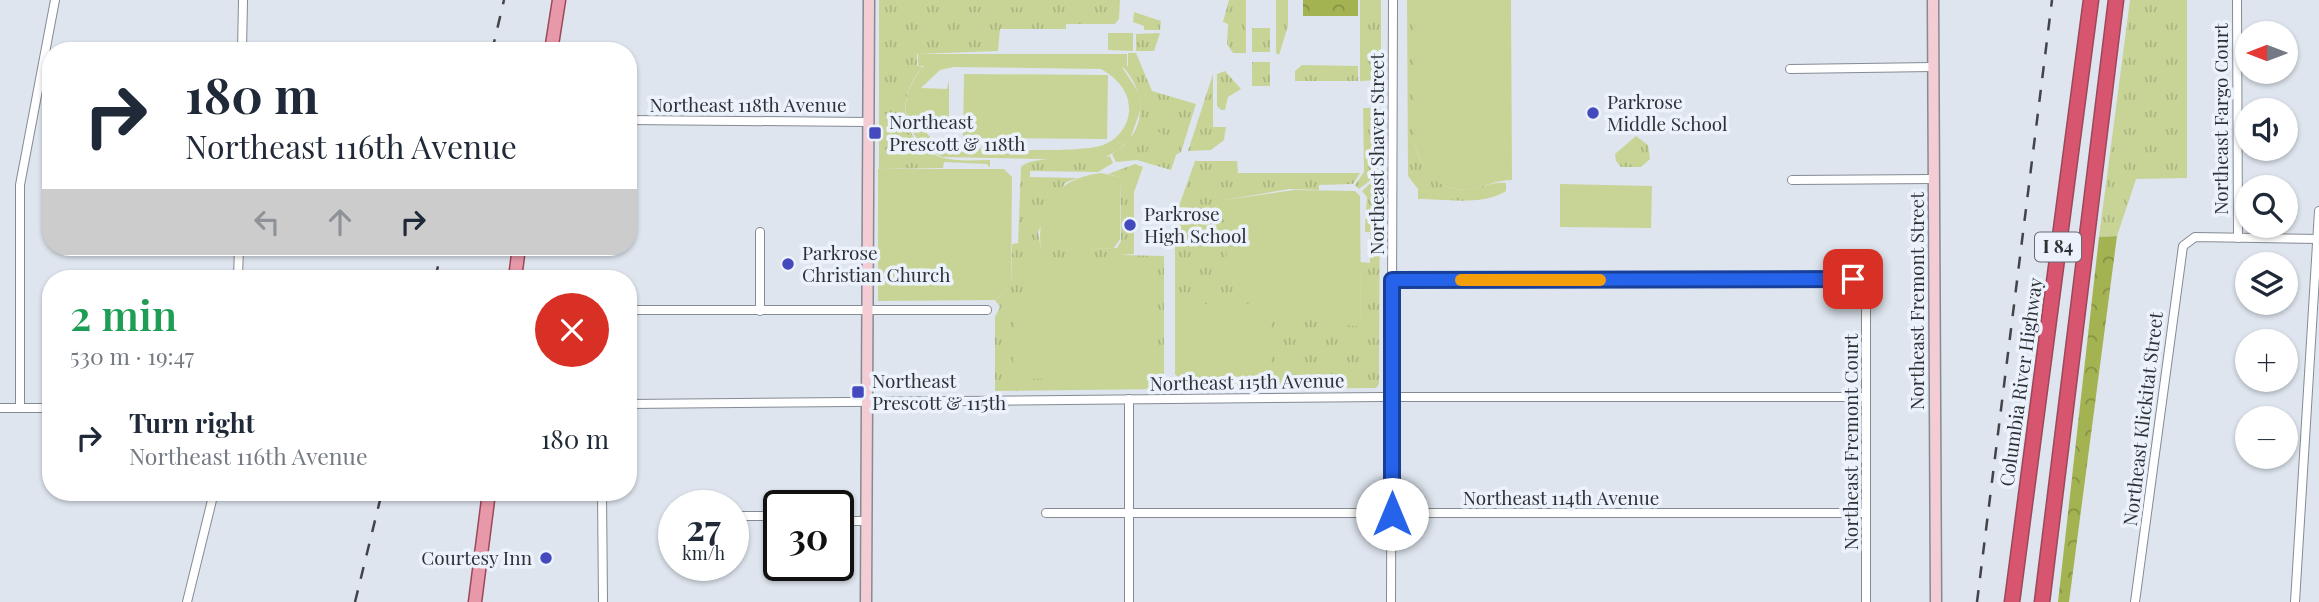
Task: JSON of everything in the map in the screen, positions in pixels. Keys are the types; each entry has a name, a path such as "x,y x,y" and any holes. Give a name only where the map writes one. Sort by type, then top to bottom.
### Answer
{"highway":[{"name":"Columbia River Highway","path":"2012,602 2091,0"},
{"name":"I 84","path":"2042,602 2116,0"}],"main road":[{"path":"552,42 559,0"},
{"path":"475,602 488,501"}],"street":[{"path":"47,42 55,0"},
{"path":"243,0 243,42"},
{"path":"866,602 869,0"},
{"name":"Northeast Shaver Street","path":"1391,602 1393,0"},
{"name":"Northeast Fremont Street","path":"1933,0 1936,602"},
{"name":"Northeast Fargo Court","path":"2237,0 2238,175"},
{"path":"1790,69 1933,67"},
{"path":"20,408 20,186 42,69"},
{"name":"Northeast 118th Avenue","path":"637,120 867,121"},
{"path":"1792,180 1934,179"},
{"path":"2295,602 2319,211"},
{"path":"760,232 760,311"},
{"name":"Northeast Klickitat Street","path":"2135,602 2181,252 2186,241 2195,237 2235,238"},
{"path":"2238,238 2317,239"},
{"name":"Northeast Fremont Court","path":"1392,280 1853,279 1862,282 1866,291 1867,602"},
{"path":"637,310 987,310"},
{"name":"Northeast 115th Avenue","path":"637,404 1393,397 1866,397"},
{"path":"1129,400 1129,602"},
{"path":"0,408 42,408"},
{"path":"187,602 212,501"},
{"path":"602,501 603,602"},
{"name":"Northeast 114th Avenue","path":"1046,513 1867,513"},
{"path":"854,521 866,521"}],"green space":[{"path":"879,0 1120,0 1119,19 1115,24 1066,24 1066,29 1000,29 998,51 917,54 917,66 923,67 908,91 906,104 909,129 916,141 926,150 946,159 990,160 990,168 987,164 944,162 943,168 879,169"},
{"path":"911,0 1037,0 1037,8 911,4"},
{"path":"1229,0 1246,0 1246,53 1233,53 1227,44 1228,24 1223,22"},
{"path":"1276,0 1288,0 1288,26 1279,55 1276,53"},
{"path":"1303,0 1358,0 1358,16 1303,16"},
{"path":"1360,0 1381,0 1381,80 1360,81"},
{"path":"1407,0 1415,0 1415,144 1421,162 1433,177 1449,187 1468,189 1506,183 1506,191 1497,196 1463,201 1418,199 1418,189 1408,176"},
{"path":"1415,0 1511,0 1512,180 1458,189 1433,178 1422,163 1415,144"},
{"path":"2130,0 2187,0 2187,178 2136,179 2117,236 2099,237"},
{"path":"1134,12 1161,21 1160,30 1144,30 1144,26 1133,22"},
{"path":"1252,28 1270,28 1270,52 1252,52"},
{"path":"1108,33 1133,33 1133,51 1108,50"},
{"path":"1160,33 1154,51 1136,51 1136,34"},
{"path":"1128,53 1136,53 1152,91 1196,104 1181,152 1176,155 1171,170 1137,160 1116,162 1112,154 1132,135 1138,125 1140,113 1137,89 1122,66 1128,66"},
{"path":"918,54 1127,54 1127,66 1122,67 1139,93 1141,109 1130,139 1104,158 942,157 918,139 907,117 909,91 924,66 918,66","holes":["954,67 1101,69 1121,86 1129,104 1129,111 1120,133 1100,146 1047,150 958,147 944,145 932,139 922,128 949,127 949,80 947,89 921,88 940,70"]},
{"path":"1252,62 1270,62 1270,86 1252,86"},
{"path":"1302,65 1358,66 1358,81 1295,81 1295,71"},
{"path":"1225,71 1241,89 1228,97 1225,110 1221,110 1217,106 1217,74"},
{"path":"964,74 1108,75 1107,139 963,138"},
{"path":"1213,74 1213,127 1226,127 1224,140 1211,150 1188,151"},
{"path":"1363,108 1381,108 1381,172 1359,189 1355,185 1364,172"},
{"path":"1158,131 1169,141 1173,155 1146,158 1145,154"},
{"path":"1636,136 1648,145 1650,159 1641,167 1621,167 1615,154"},
{"path":"1110,156 1113,163 1098,172 1030,171 1030,177 1077,178 1065,183 1038,232 1041,250 1117,248 1121,241 1120,177 1108,174 1135,164 1143,167 1134,192 1134,254 1121,255 1164,256 1164,389 995,391 995,317 1000,307 995,300 1011,287 1012,244 1018,243 1021,167 1038,160"},
{"path":"1195,161 1237,161 1238,173 1360,173 1353,184 1319,185 1319,190 1289,189 1225,200 1361,326 1360,262 1370,263 1370,232 1365,232 1367,197 1362,191 1380,174 1379,384 1376,388 1173,389 1173,378 1186,388 1175,374 1175,217"},
{"path":"878,169 1004,169 1012,177 1011,287 995,300 878,301"},
{"path":"1101,173 1120,177 1120,239 1114,248 1041,251 1042,221 1052,197 1072,181"},
{"path":"1560,184 1652,186 1651,228 1560,227"},
{"path":"1294,190 1355,191 1360,196 1361,327 1297,318 1227,277 1225,200"},
{"path":"2117,236 2069,602 2058,602 2099,237"},
{"path":"1145,263 1154,269 1154,383 1013,378 1014,304 1035,304 1030,264"},
{"path":"1179,304 1270,304 1270,380 1179,380"}],"railway":[{"path":"494,42 504,0"},
{"path":"1977,602 2052,0"},
{"path":"437,270 441,256"},
{"path":"355,602 380,501"}],"slow traffic":[{"path":"1461,280 1600,280"}],"place":[{"name":"Parkrose Middle School","path":"1593,113"},
{"name":"Northeast Prescott & 118th","path":"875,133"},
{"name":"Parkrose High School","path":"1130,225"},
{"name":"Parkrose Christian Church","path":"788,264"},
{"name":"Northeast Prescott & 115th","path":"858,392"},
{"name":"Courtesy Inn","path":"546,558"}],"route":[{"path":"1392,514 1392,280 1853,279"}]}
